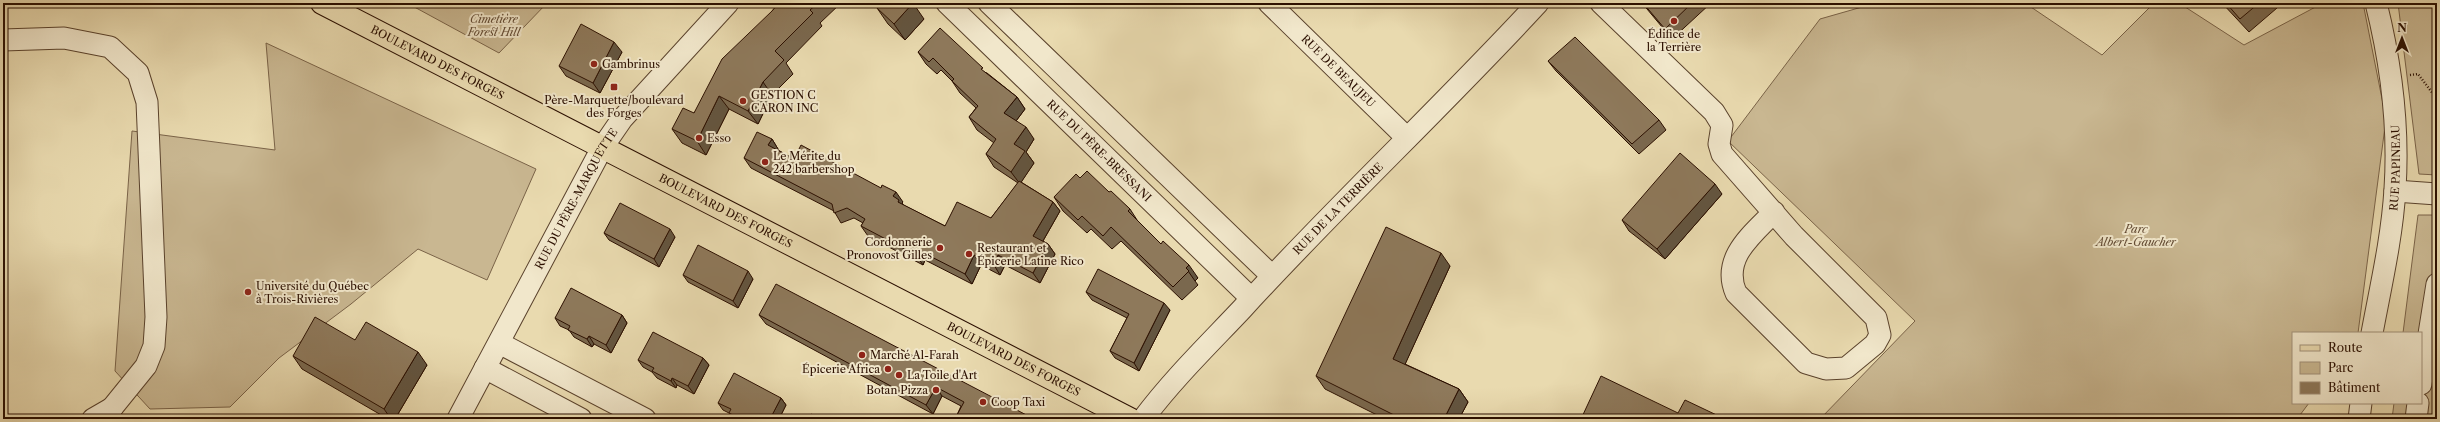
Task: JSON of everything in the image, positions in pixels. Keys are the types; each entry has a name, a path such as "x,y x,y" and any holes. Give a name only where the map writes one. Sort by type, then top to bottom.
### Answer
{"main road":[{"name":"BOULEVARD DES FORGES","path":"322,3 1130,419"}],"street":[{"name":"RUE DU PÈRE-MARQUETTE","path":"458,419 602,148 622,119 728,3"},
{"name":"RUE DU PÈRE-BRESSANI","path":"947,3 1251,298"},
{"path":"989,3 1272,276"},
{"name":"RUE DE BEAUJEU","path":"1269,3 1407,138"},
{"path":"1601,3 1714,112 1722,125 1719,144 1722,154 1774,212 1794,236 1876,318 1880,335 1875,344 1846,368 1826,369 1806,363 1736,293 1731,282 1734,258 1742,244 1774,212"},
{"name":"RUE PAPINEAU","path":"2372,332 2389,244 2395,191 2396,160 2390,76 2376,3"},
{"name":"RUE DE LA TERRIÈRE","path":"1143,419 1166,389 1251,298 1535,4"},
{"path":"3,40 64,38 110,47 138,73 147,102 156,317 154,346 146,366 109,413 93,419"},
{"path":"2395,191 2437,194"},
{"path":"2422,379 2428,350 2437,284"},
{"path":"499,343 644,419"},
{"path":"485,368 581,419"},
{"path":"2359,419 2362,404"},
{"path":"2416,419 2418,404"}],"path":[{"path":"2390,76 2418,74 2437,99"}],"green space":[{"name":"Cimetière Forest Hill","path":"407,3 547,3 499,53"},
{"name":"Parc Albert-Gaucher","path":"1876,3 2025,3 2102,55 2154,3 2179,3 2244,45 2323,3 2363,3 2386,119 2358,332 2292,332 2292,404 2308,404 2297,419 1820,419 1915,321 1728,141 1820,19"},
{"path":"2398,3 2437,3 2437,175 2419,174"},
{"path":"266,43 536,169 487,280 418,249 351,304 279,358 230,407 150,409 115,371 132,131 275,150"},
{"path":"2418,215 2437,215 2437,419 2392,419 2394,404 2422,404 2422,332 2403,332"}],"building":[{"path":"779,3 818,3 810,10 813,13 775,51 784,60 763,82 748,111 719,96 697,141 672,129 683,108 694,113 722,59"},
{"path":"882,3 913,3 894,24 877,8"},
{"path":"1643,3 1692,3 1665,29"},
{"path":"2226,3 2259,3 2240,19"},
{"name":"Gambrinus","path":"581,24 614,42 593,83 559,66"},
{"path":"940,28 983,68 981,69 1017,97 1004,113 1026,127 1014,144 1025,151 1011,172 986,154 996,139 969,117 978,106 952,81 954,79 933,58 929,62 918,52"},
{"path":"1575,37 1659,120 1632,144 1548,61"},
{"path":"757,132 772,139 768,145 794,159 801,145 881,188 882,185 896,192 893,196 899,200 898,202 945,226 957,202 991,218 1019,181 1053,202 1033,236 1048,244 1033,273 998,255 994,265 974,255 965,274 918,250 916,255 861,226 865,219 847,208 834,213 832,204 744,158"},
{"path":"1680,153 1715,184 1657,249 1622,220"},
{"path":"1087,171 1130,209 1128,211 1161,244 1163,241 1189,265 1186,268 1189,271 1173,287 1111,227 1103,236 1082,216 1078,220 1054,197 1076,174 1080,178"},
{"path":"620,203 670,229 654,259 604,233"},
{"path":"1386,227 1441,253 1393,359 1459,389 1444,419 1402,419 1316,376"},
{"path":"698,245 748,271 733,301 683,275"},
{"path":"1098,269 1164,303 1134,363 1110,351 1129,314 1086,292"},
{"path":"776,284 1034,419 963,419 957,415 964,402 936,387 926,405 759,315"},
{"path":"571,288 622,315 606,345 589,336 587,339 568,330 570,326 555,318"},
{"path":"315,317 355,340 366,322 418,352 384,409 293,356"},
{"path":"653,332 703,358 688,386 672,378 671,381 652,371 654,368 638,360"},
{"path":"734,373 781,398 770,419 741,419 729,413 731,409 718,403"},
{"path":"1601,376 1678,413 1685,400 1725,419 1581,419"},
{"path":"811,414 820,419 808,419"}],"place":[{"name":"Édifice de la Terrière","path":"1674,21"},
{"name":"Gambrinus","path":"594,64"},
{"name":"Père-Marquette/boulevard des Forges","path":"614,87"},
{"name":"GESTION C CARON INC","path":"743,101"},
{"name":"Esso","path":"699,138"},
{"name":"Le Mérite du 242 barbershop","path":"765,162"},
{"name":"Cordonnerie Pronovost Gilles","path":"940,248"},
{"name":"Restaurant et Épicerie Latine Rico","path":"969,254"},
{"name":"Université du Québec à Trois-Rivières","path":"248,292"},
{"name":"Marché Al-Farah","path":"862,355"},
{"name":"Épicerie Africa","path":"888,369"},
{"name":"La Toile d'Art","path":"899,375"},
{"name":"Botan Pizza","path":"936,390"},
{"name":"Coop Taxi","path":"983,402"}]}
